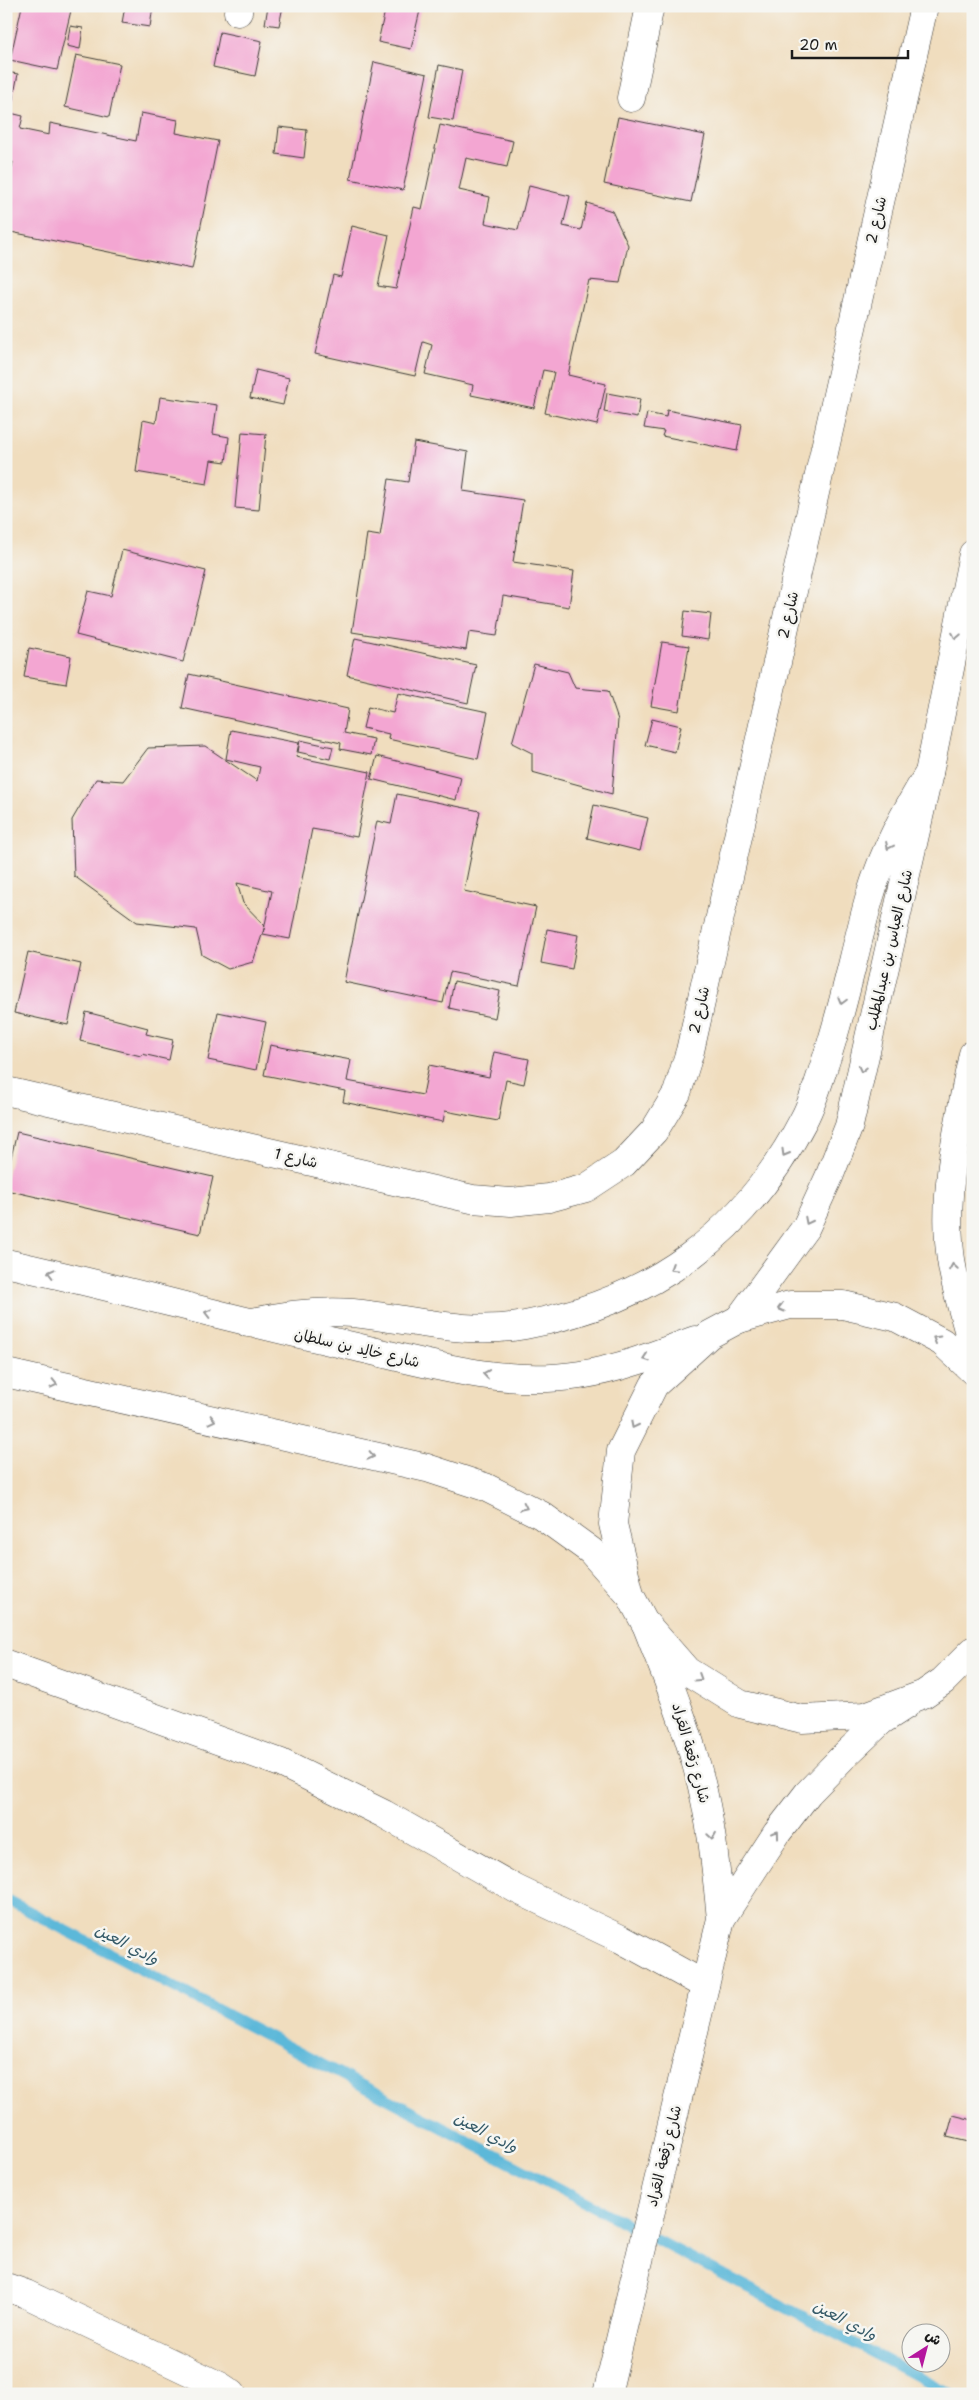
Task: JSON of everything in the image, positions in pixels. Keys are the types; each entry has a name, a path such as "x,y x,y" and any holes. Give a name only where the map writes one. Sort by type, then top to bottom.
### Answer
{"street":[{"path":"631,98 650,6"},
{"name":"شارع 2","path":"586,1188 624,1163 654,1131 676,1094 690,1051 924,6"},
{"name":"شارع العباس بن عبدالمطلب","path":"739,1319 806,1227 829,1177 849,1126 929,772 973,554"},
{"path":"248,1323 283,1315 319,1312 354,1313 461,1329 522,1326 581,1312 638,1290 690,1257 736,1217 774,1170 805,1117 826,1060 874,885 886,852 905,811 929,772"},
{"path":"973,1054 953,1150 949,1207 952,1266 973,1348"},
{"name":"شارع 1","path":"6,1091 472,1199 511,1202 549,1198 586,1188"},
{"name":"شارع خالِد بن سلطان","path":"6,1263 248,1323 446,1368 512,1378 579,1375 644,1359 709,1335"},
{"path":"630,1595 612,1524 621,1450 654,1385 709,1335 739,1319 790,1305 843,1304 895,1317 942,1342 973,1371"},
{"path":"6,1373 427,1468 485,1488 541,1515 591,1551 630,1595 645,1623 687,1670 740,1704 802,1719 865,1716 933,1688 973,1668"},
{"name":"شارع رَقعة العَراد","path":"645,1623 683,1718 698,1768 709,1817 721,1919"},
{"path":"933,1688 973,1651"},
{"path":"6,1664 281,1763 384,1814 516,1889 620,1939 705,1986"},
{"name":"شارع رَقعة العَراد","path":"607,2394 721,1919 777,1833 808,1793 881,1722 933,1688"},
{"path":"6,2287 26,2294 220,2386 232,2394"}],"building":[{"path":"22,6 72,6 57,70 10,60"},
{"path":"125,6 153,6 150,27 122,23"},
{"path":"268,6 283,6 279,26 265,24"},
{"path":"386,6 421,6 411,49 378,42"},
{"path":"70,26 83,28 80,49 67,46"},
{"path":"220,32 262,41 255,76 213,67"},
{"path":"76,55 120,64 109,117 65,107"},
{"path":"374,62 427,74 403,190 350,179"},
{"path":"439,65 462,70 453,121 429,117"},
{"path":"6,72 18,74 12,104 6,103"},
{"path":"6,112 23,116 20,129 49,135 50,123 136,141 141,113 178,120 176,133 218,141 192,269 6,231 6,197 13,162 6,161"},
{"path":"618,117 705,135 691,202 604,184"},
{"path":"440,125 513,141 507,167 466,158 459,190 490,197 485,223 518,230 529,186 570,196 563,226 581,230 587,203 612,211 628,245 620,283 589,280 568,375 606,384 597,425 545,413 554,372 543,370 534,408 471,395 473,385 425,374 432,345 423,342 415,376 315,354 333,275 341,277 352,226 389,235 378,286 396,289 414,207 422,209"},
{"path":"279,127 307,130 304,158 276,154"},
{"path":"256,370 289,378 283,405 250,398"},
{"path":"607,393 640,399 637,418 604,412"},
{"path":"160,397 217,405 213,434 229,437 226,462 211,460 207,484 136,472 143,420 156,423"},
{"path":"667,410 742,425 737,451 662,436 664,431 644,428 647,413 666,417"},
{"path":"242,432 266,434 259,510 235,508"},
{"path":"414,442 468,452 463,491 523,500 513,562 574,571 569,607 503,596 497,636 469,632 466,650 352,632 367,534 380,536 389,479 408,482"},
{"path":"122,550 206,571 183,662 76,635 88,591 111,596"},
{"path":"685,611 711,614 708,640 682,636"},
{"path":"355,638 476,665 468,703 347,675"},
{"path":"662,642 689,646 679,711 651,706"},
{"path":"29,648 71,656 66,684 24,677"},
{"path":"534,664 568,672 575,688 608,691 618,720 612,794 532,772 532,753 512,743"},
{"path":"189,674 348,709 344,733 374,739 371,755 340,749 341,743 182,708"},
{"path":"398,693 488,712 478,759 388,739 389,734 363,728 368,707 393,713"},
{"path":"652,719 681,726 675,752 645,745"},
{"path":"231,730 299,743 296,757 370,772 357,837 312,829 290,939 263,934 264,929 253,962 228,969 202,955 196,929 137,922 74,876 72,820 96,779 123,781 148,748 205,746 257,781 260,767 226,759","holes":["237,883 272,891 265,926 243,903"]},
{"path":"300,740 333,747 330,759 298,752"},
{"path":"377,756 461,777 456,800 371,779"},
{"path":"397,794 480,811 464,891 536,907 519,986 450,972 443,1003 344,982 377,821 391,824"},
{"path":"594,805 648,818 640,851 587,838"},
{"path":"547,929 578,935 572,969 541,963"},
{"path":"28,952 81,964 68,1025 14,1013"},
{"path":"454,981 500,991 495,1018 449,1008"},
{"path":"86,1012 148,1028 146,1034 173,1040 169,1060 142,1054 141,1056 80,1041"},
{"path":"218,1012 266,1022 256,1070 208,1060"},
{"path":"270,1045 351,1060 347,1081 423,1095 429,1065 489,1077 494,1052 529,1059 524,1084 506,1080 498,1121 445,1111 443,1122 343,1102 345,1091 264,1075"},
{"path":"17,1132 213,1177 200,1234 6,1190 6,1179"},
{"path":"953,2115 973,2120 973,2143 947,2137"}],"waterway":[{"name":"وادي العين","path":"6,1899 951,2394"}]}
